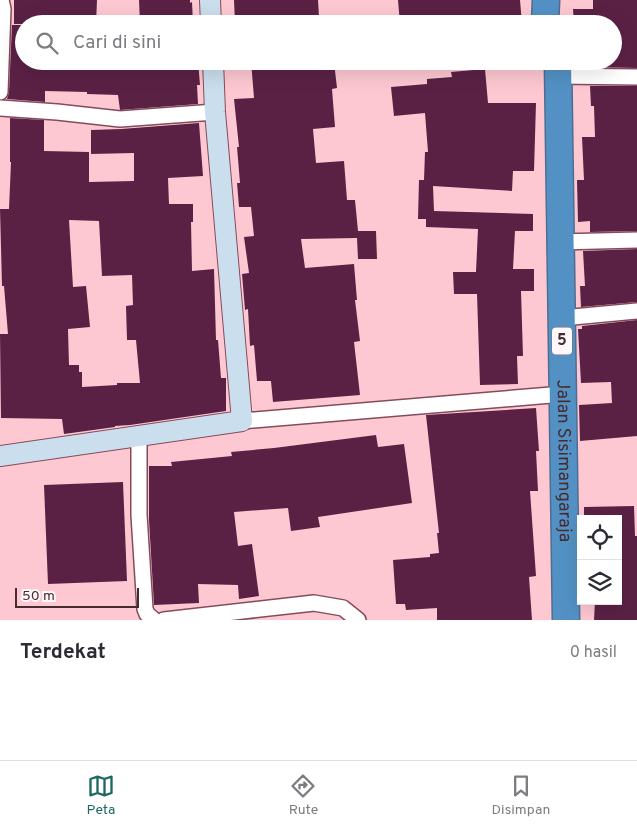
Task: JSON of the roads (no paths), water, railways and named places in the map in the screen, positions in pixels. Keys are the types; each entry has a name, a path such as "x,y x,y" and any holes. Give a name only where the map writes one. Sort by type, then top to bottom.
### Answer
{"highway":[{"path":"545,15 546,0"},
{"path":"557,0 557,15"},
{"name":"Jalan Sisimangaraja","path":"553,70 562,318 555,394 566,620"},
{"name":"Jalan Sisimangaraja","path":"549,620 555,394 553,70"}],"street":[{"path":"0,92 3,9 1,0"},
{"path":"210,0 211,15"},
{"path":"213,70 215,112 242,421"},
{"path":"584,70 637,77"},
{"path":"0,108 120,119 215,112"},
{"path":"560,242 637,240"},
{"path":"562,318 637,311"},
{"path":"0,456 242,421 555,394"},
{"path":"139,437 139,515 144,609 154,620"},
{"path":"164,620 314,603 343,608 358,620"}]}
